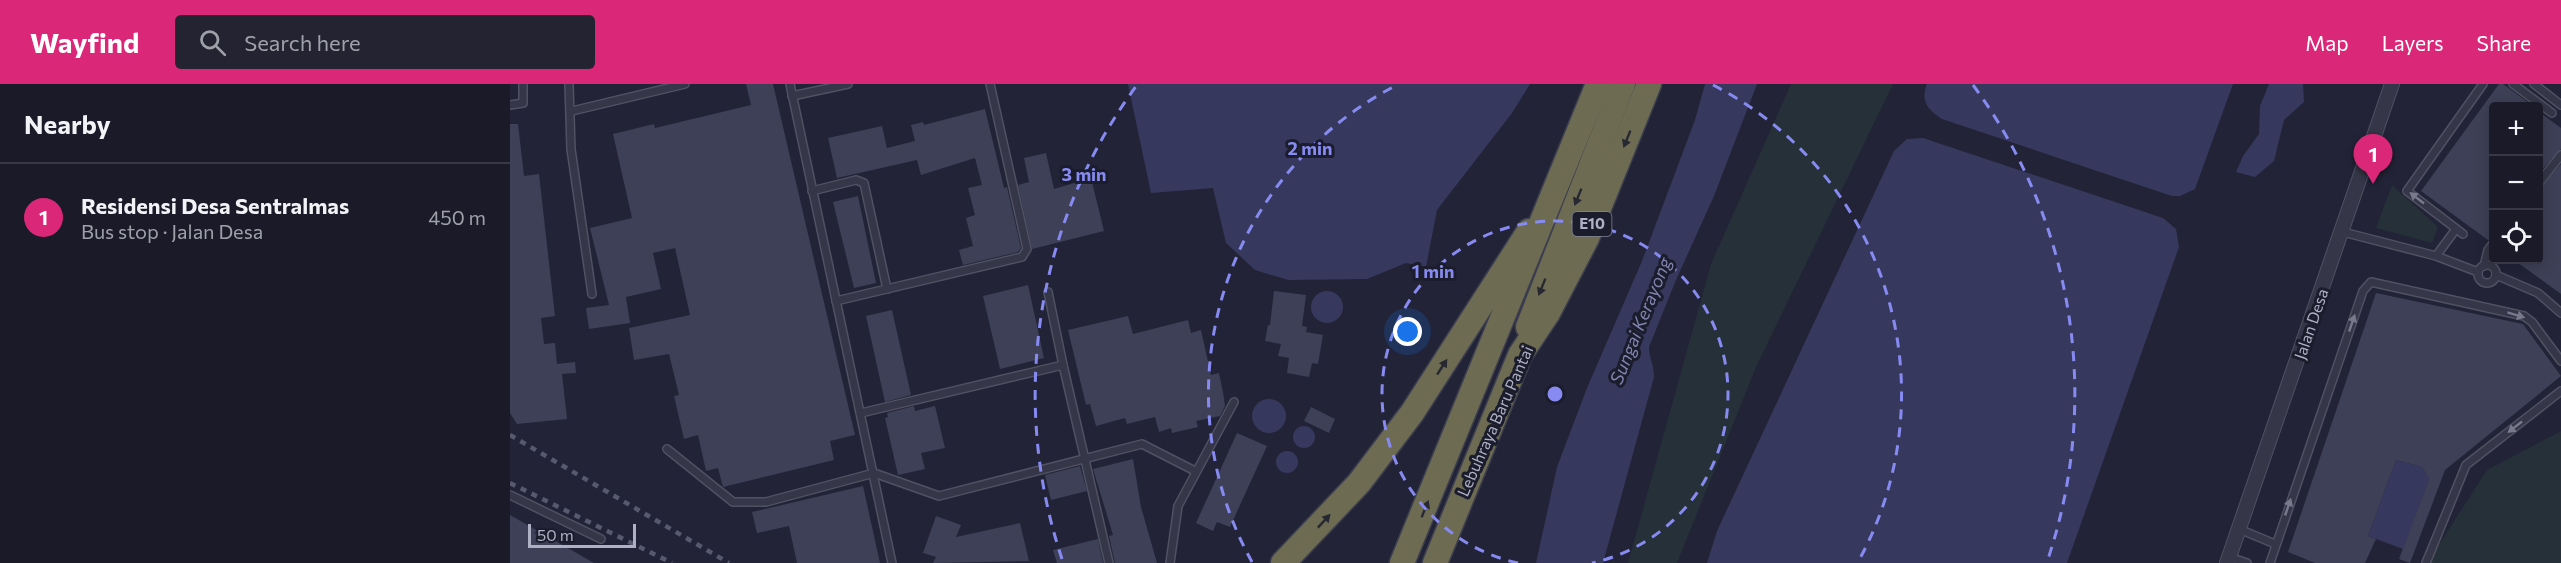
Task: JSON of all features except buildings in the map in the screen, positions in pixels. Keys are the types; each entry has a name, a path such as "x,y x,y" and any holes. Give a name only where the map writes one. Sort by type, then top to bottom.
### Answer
{"highway":[{"name":"E10","path":"1402,563 1553,199 1598,84"},
{"path":"1520,355 1530,316 1623,84"},
{"name":"Lebuhraya Baru Pantai","path":"1435,563 1520,355 1548,313 1587,238 1648,84"},
{"path":"1283,563 1359,483 1406,422 1516,248 1553,199"},
{"path":"1443,563 1445,537"}],"street":[{"name":"Jalan Desa","path":"2228,560 2343,232 2392,84"}],"lane":[{"path":"510,105 523,103 523,84"},
{"path":"569,84 572,111 571,149 592,294"},
{"path":"572,111 685,84"},
{"path":"790,84 892,563"},
{"path":"792,96 848,84"},
{"path":"836,301 1022,257 1027,249 990,84"},
{"path":"2463,234 2407,191 2483,84"},
{"path":"2513,84 2552,113"},
{"path":"2534,84 2561,105"},
{"path":"2543,178 2561,155"},
{"path":"812,190 856,180 864,183 887,289"},
{"path":"2436,256 2456,229"},
{"path":"2343,232 2436,256 2478,272"},
{"path":"2478,272 2484,266 2489,248"},
{"path":"2484,266 2492,267 2496,275 2538,293 2561,313"},
{"path":"2478,272 2479,278 2486,283 2492,282 2496,275"},
{"path":"2270,563 2363,291 2371,282 2524,316 2532,322 2561,361"},
{"path":"1048,292 1109,563"},
{"path":"861,413 1063,365"},
{"path":"2426,563 2466,465 2561,391"},
{"path":"1170,563 1178,506 1234,402"},
{"path":"666,449 739,504 766,502 874,473 939,496 1142,444 1195,471"},
{"path":"510,495 601,539"},
{"path":"2239,529 2275,544"},
{"path":"2228,560 2247,563"}],"shaded area":[{"path":"1791,84 1893,84 1757,365 1677,563 1628,563 1711,264"},
{"path":"2392,185 2438,227 2432,243 2376,228"},
{"path":"2561,431 2561,563 2427,563 2487,470"}],"water":[{"path":"1128,84 1530,84 1512,113 1437,210 1426,267 1406,263 1367,279 1288,280 1255,270 1226,243 1213,188 1151,193"},
{"name":"Sungai Kerayong","path":"1705,84 1757,84 1714,196 1649,347 1654,377 1603,563 1536,563 1557,467 1587,388 1642,261 1695,120"},
{"path":"1927,84 2233,84 2195,189 2180,196 2172,196 1942,119 1933,112 1925,100"},
{"path":"2269,84 2303,84 2304,102 2284,120 2274,161 2255,177 2236,172 2243,156 2259,134 2260,106"},
{"path":"1923,138 2163,218 2176,229 2179,247 2067,563 1707,563 1717,531 1894,151 1907,139"},
{"path":"1327,291 1338,296 1343,307 1338,318 1327,323 1316,318 1311,307 1316,296"},
{"path":"1269,399 1281,404 1286,416 1281,428 1269,433 1257,428 1252,416 1257,404"},
{"path":"1304,426 1312,429 1315,437 1312,445 1304,448 1296,445 1293,437 1296,429"},
{"path":"1283,451 1291,451 1298,458 1298,466 1291,473 1283,473 1276,466 1276,458"},
{"path":"2396,460 2422,467 2429,479 2403,549 2368,536"}],"railway":[{"path":"510,435 729,563"},
{"path":"510,483 672,563"}],"place":[{"name":"Residensi Desa Sentralmas","path":"2373,184"}]}
